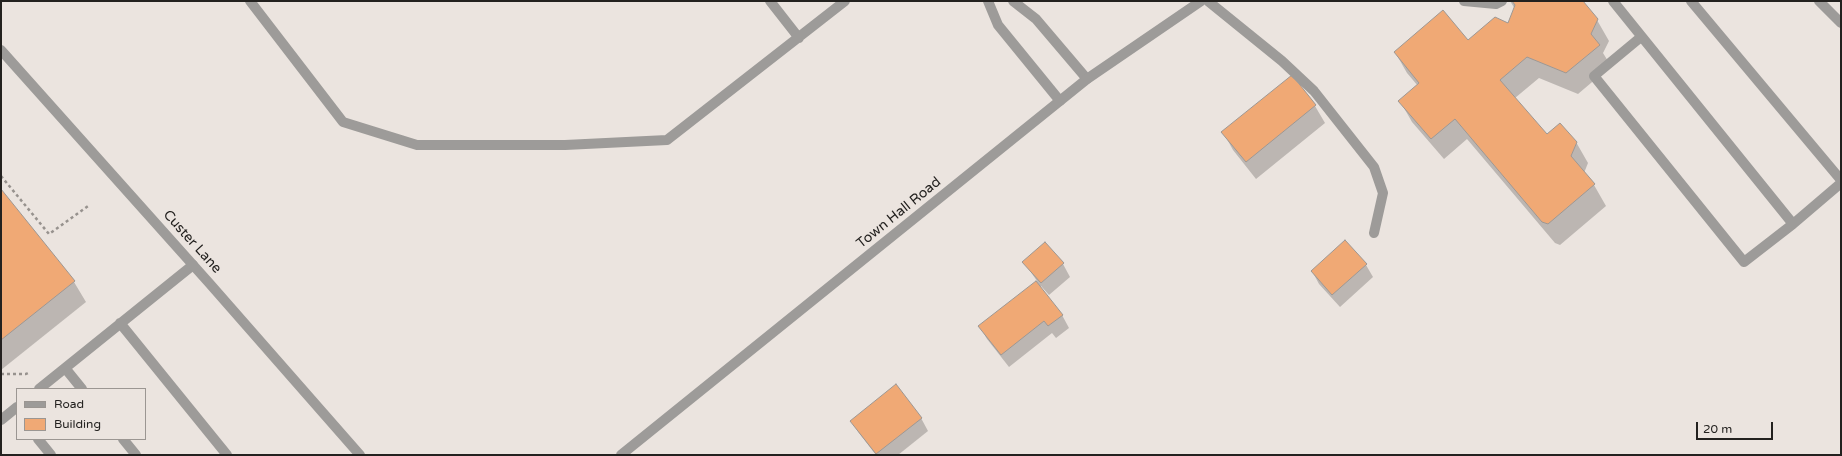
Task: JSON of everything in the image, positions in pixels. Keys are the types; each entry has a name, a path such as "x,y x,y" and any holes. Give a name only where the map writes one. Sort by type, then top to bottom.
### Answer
{"street":[{"path":"250,1 343,122 417,145 565,146 667,140 845,1"},
{"path":"770,1 799,38"},
{"path":"988,1 998,25 1060,101"},
{"path":"1013,1 1036,18 1087,79"},
{"name":"Town Hall Road","path":"621,455 1087,79 1201,1"},
{"path":"1208,1 1282,61 1314,91 1374,167 1383,193 1374,234"},
{"path":"1464,1 1496,4 1502,1"},
{"path":"1613,1 1793,224"},
{"path":"1691,1 1841,180"},
{"path":"1819,1 1841,23"},
{"path":"1641,37 1594,76 1744,262 1793,224 1841,183"},
{"name":"Custer Lane","path":"1,50 360,455"},
{"path":"40,388 193,265"},
{"path":"120,323 227,455"},
{"path":"65,368 81,388"},
{"path":"1,420 16,410"},
{"path":"39,440 51,455"},
{"path":"124,440 136,455"}],"path":[{"path":"1,176 49,234 88,206"},
{"path":"1,374 26,374 32,369"}],"building":[{"path":"1512,1 1583,1 1598,19 1591,34 1600,45 1566,73 1527,57 1500,80 1547,134 1560,123 1577,142 1571,156 1595,184 1548,224 1542,222 1455,119 1431,139 1398,101 1419,83 1394,52 1443,10 1468,40 1495,17 1508,23 1515,5"},
{"path":"1292,75 1316,105 1246,162 1221,132"},
{"path":"1,189 75,281 1,340"},
{"path":"1345,240 1367,264 1332,295 1311,271"},
{"path":"1045,242 1064,263 1041,283 1022,262"},
{"path":"1036,281 1063,315 1048,326 1044,321 1001,355 978,326"},
{"path":"896,384 922,418 876,454 850,421"}]}
